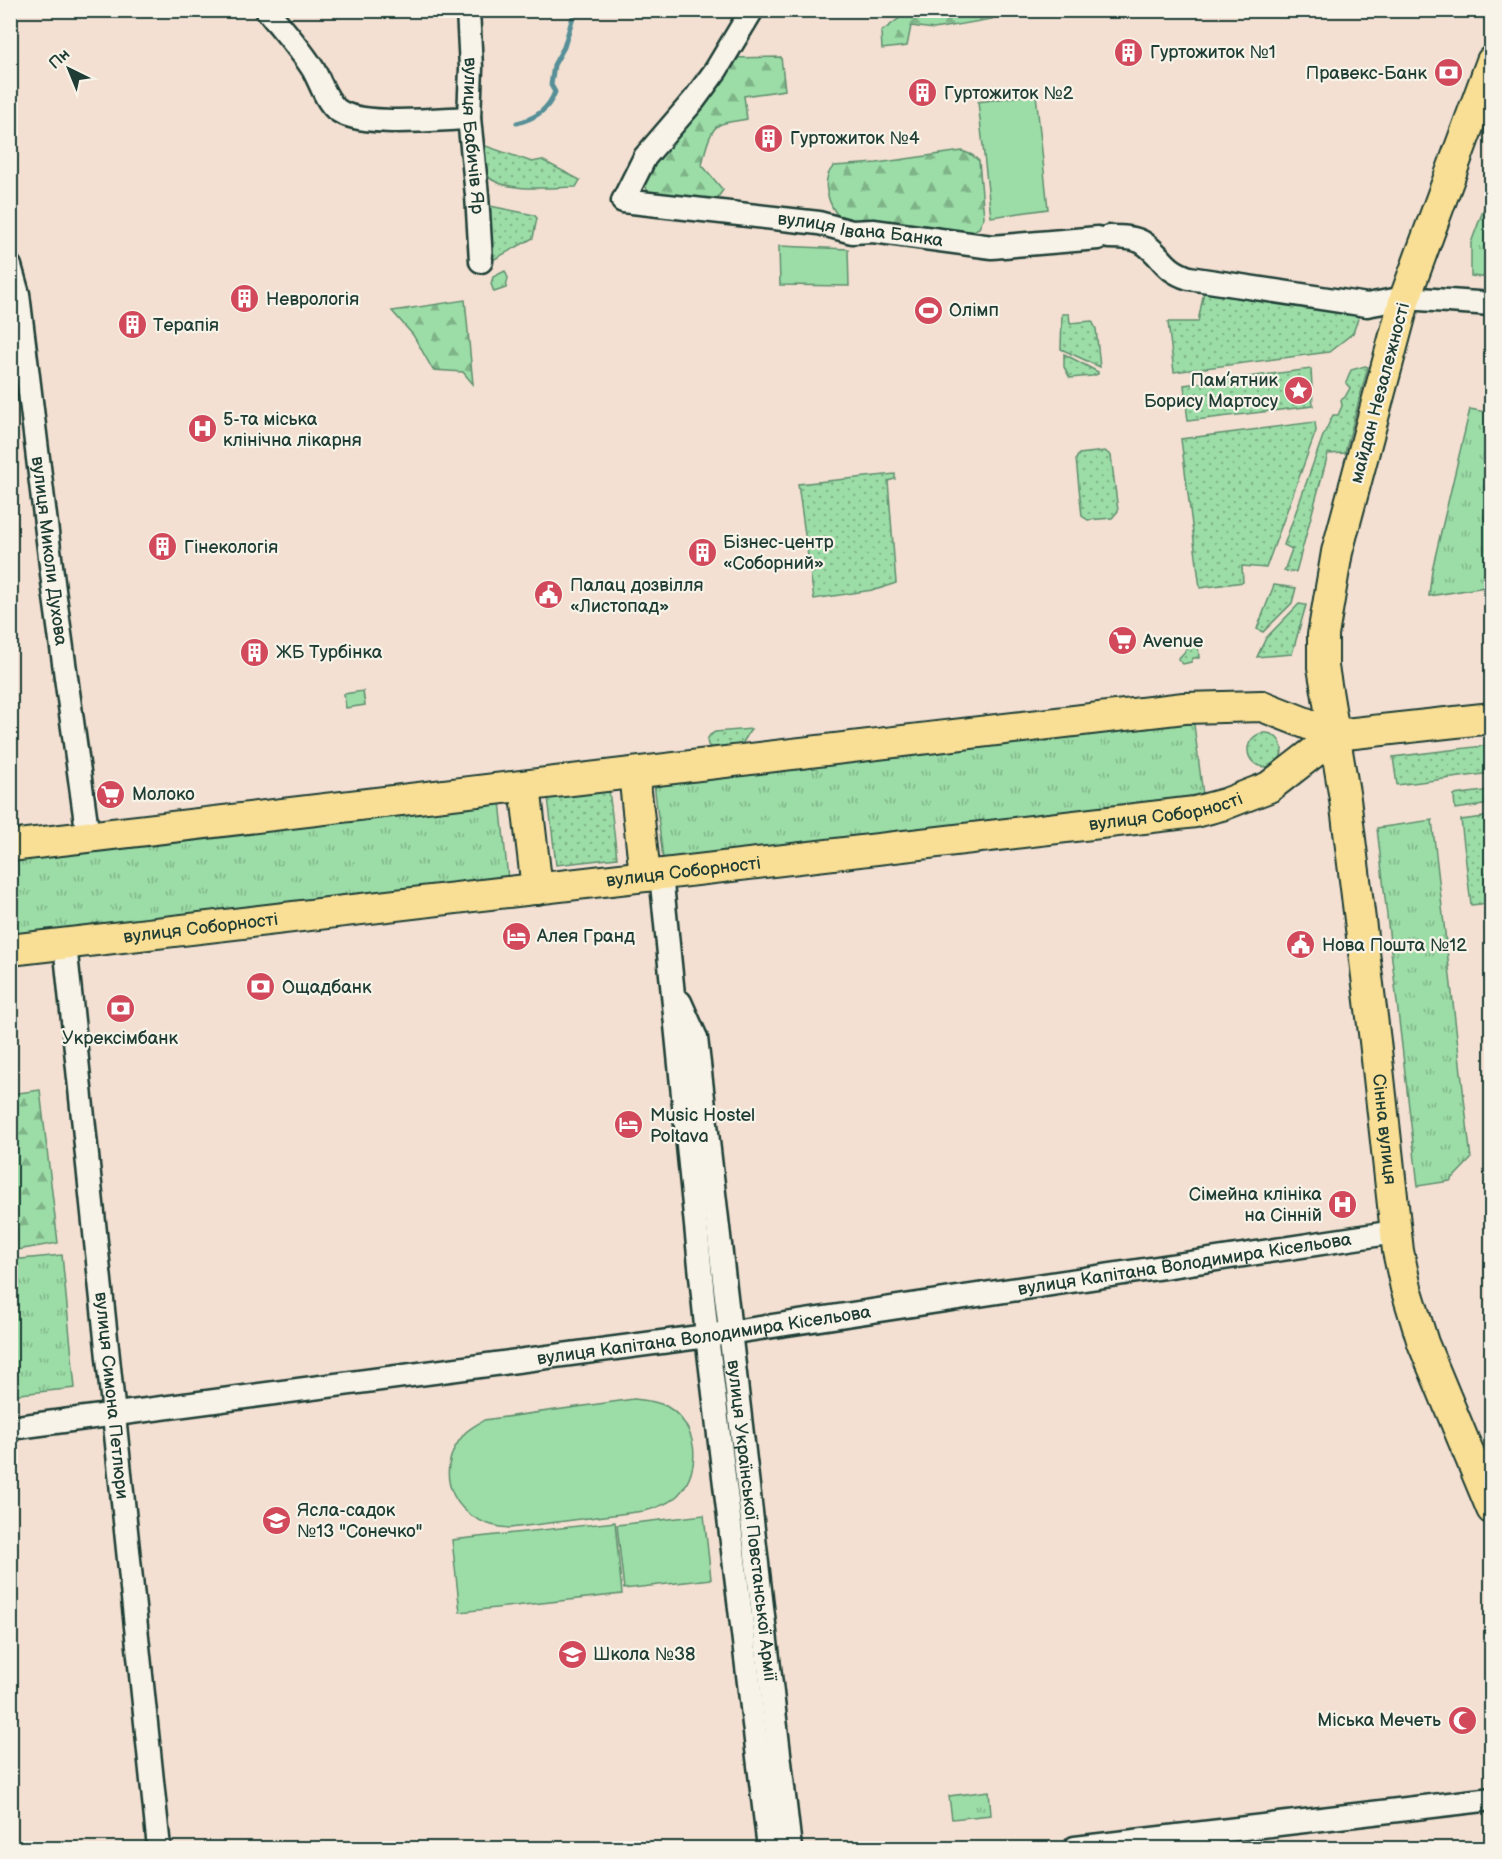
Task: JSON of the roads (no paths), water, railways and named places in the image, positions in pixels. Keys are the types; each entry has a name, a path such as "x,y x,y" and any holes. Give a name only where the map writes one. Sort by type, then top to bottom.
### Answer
{"main road":[{"name":"майдан Незалежності","path":"1336,735 1323,667 1323,635 1337,552 1405,298 1491,61"},
{"path":"10,846 1172,709 1262,706 1336,735 1491,718"},
{"name":"вулиця Соборності","path":"10,950 1195,812 1225,804 1269,787 1336,735"},
{"name":"Сінна вулиця","path":"1336,735 1375,1041 1395,1232 1406,1288 1423,1343 1491,1509"},
{"path":"634,773 653,875"},
{"path":"525,786 537,889"}],"street":[{"path":"267,10 297,45 330,101 344,114 377,121 469,118"},
{"name":"вулиця Бабичів Яр","path":"468,10 471,68 469,118 481,261"},
{"name":"вулиця Івана Банка","path":"752,10 716,70 694,100 645,157 623,201 819,223 852,232 873,231 992,247 1103,237 1126,238 1144,243 1168,268 1176,274 1190,278 1367,305 1405,298 1491,304"},
{"name":"вулиця Миколи Духова","path":"10,266 18,294 54,590 88,837"},
{"name":"вулиця Української Повстанської Армії","path":"653,875 671,981 707,1336 769,1848"},
{"name":"вулиця Симона Петлюри","path":"65,944 159,1848"},
{"name":"вулиця Української Повстанської Армії","path":"671,981 696,1038 790,1848"},
{"name":"вулиця Капітана Володимира Кісельова","path":"10,1428 707,1336 1395,1232"},
{"path":"1075,1848 1491,1800"}],"waterway":[{"path":"517,123 530,119 549,104 555,92 551,85 554,65 564,47 575,10"}],"place":[{"name":"Гуртожиток №1","path":"1129,52"},
{"name":"Правекс-Банк","path":"1448,73"},
{"name":"Гуртожиток №2","path":"923,93"},
{"name":"Гуртожиток №4","path":"769,138"},
{"name":"Неврологія","path":"245,299"},
{"name":"Олімп","path":"928,310"},
{"name":"Терапія","path":"132,325"},
{"name":"Пам’ятник Борису Мартосу","path":"1299,390"},
{"name":"5-та міська клінічна лікарня","path":"202,429"},
{"name":"Гінекологія","path":"163,547"},
{"name":"Бізнес-центр «Соборний»","path":"702,552"},
{"name":"Палац дозвілля «Листопад»","path":"549,595"},
{"name":"Avenue","path":"1122,641"},
{"name":"ЖБ Турбінка","path":"255,652"},
{"name":"Молоко","path":"111,794"},
{"name":"Алея Гранд","path":"516,936"},
{"name":"Нова Пошта №12","path":"1301,945"},
{"name":"Ощадбанк","path":"261,987"},
{"name":"Укрексімбанк","path":"120,1009"},
{"name":"Music Hostel Poltava","path":"629,1125"},
{"name":"Сімейна клініка на Сінній","path":"1343,1204"},
{"name":"Ясла-садок №13 \"Сонечко\"","path":"276,1520"},
{"name":"Школа №38","path":"572,1654"},
{"name":"Міська Мечеть","path":"1462,1720"}]}
